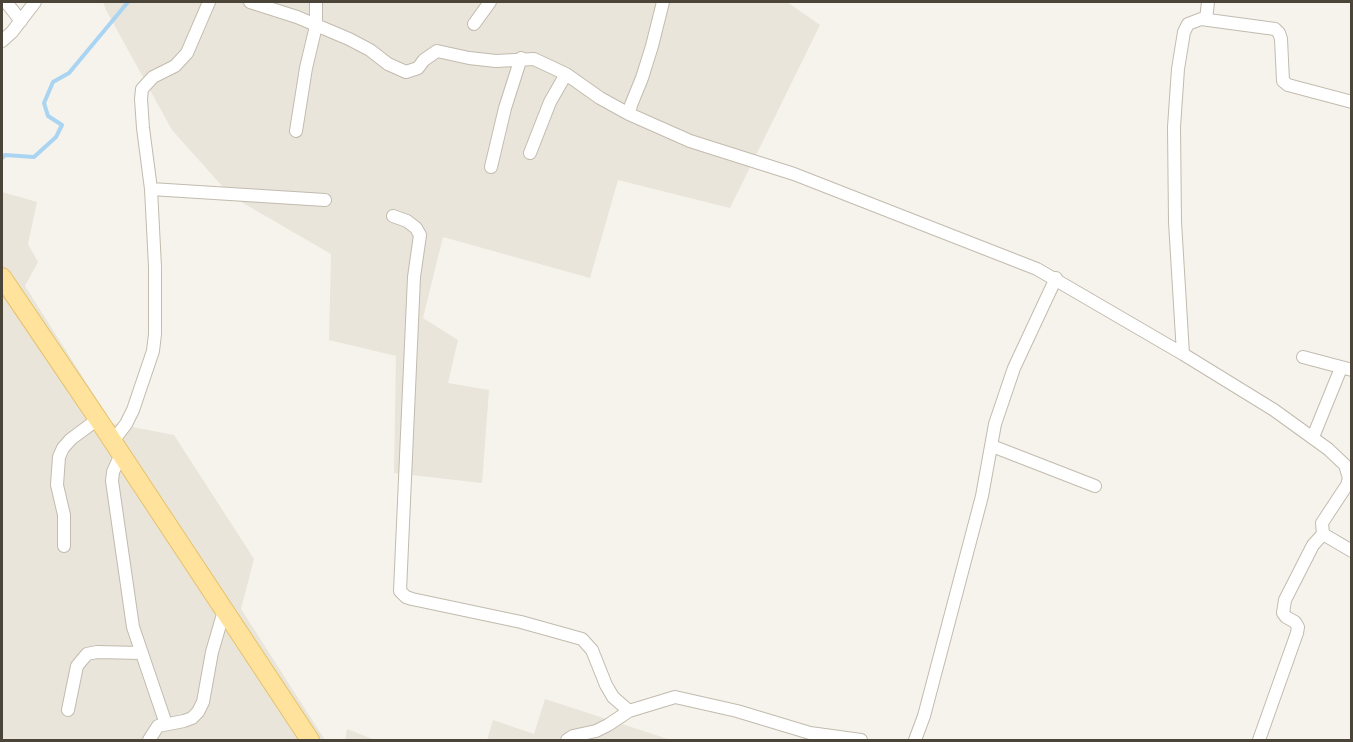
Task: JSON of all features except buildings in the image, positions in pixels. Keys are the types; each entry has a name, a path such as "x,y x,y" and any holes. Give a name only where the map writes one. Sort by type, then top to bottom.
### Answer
{"main road":[{"path":"2,278 117,447 310,741"}],"street":[{"path":"6,2 21,21"},
{"path":"2,41 35,2"},
{"path":"166,724 133,627 112,481 117,447 133,410 153,351 156,311 151,189 143,128 142,90 153,77 175,66 187,53 209,2"},
{"path":"250,2 297,17 370,50 388,64 406,72 418,68 424,60 437,51 489,60 521,58 540,61 566,74 600,98 629,114 690,141 794,174 1056,278 1274,410 1313,437 1345,465 1349,478 1322,523 1323,534 1313,545 1285,600 1283,613 1286,618 1295,622 1298,627 1297,633 1259,741"},
{"path":"296,132 306,68 316,26 316,2"},
{"path":"474,24 490,2"},
{"path":"629,114 652,46 663,2"},
{"path":"1206,20 1208,2"},
{"path":"1183,354 1175,222 1174,127 1178,69 1184,32 1188,24 1193,20 1206,20 1275,29 1281,39 1283,81 1287,85 1352,102"},
{"path":"491,167 505,108 521,58"},
{"path":"530,153 550,102 566,74"},
{"path":"151,189 325,200"},
{"path":"393,216 416,228 420,235 414,277 400,591 412,599 521,622 582,639 592,650 613,697 629,711"},
{"path":"915,741 924,716 982,496 995,424 1014,368 1056,278"},
{"path":"1303,357 1346,369 1313,437"},
{"path":"64,546 64,515 57,485 59,457 71,439 98,419"},
{"path":"992,446 1095,486"},
{"path":"1323,534 1352,551"},
{"path":"149,741 158,726 184,721 192,718 198,712 203,702 212,652 224,611"},
{"path":"68,710 77,666 87,654 97,652 141,653"},
{"path":"567,741 573,736 596,731 629,711 667,698 683,697 810,733 861,741"}],"shaded area":[{"path":"103,2 787,2 820,25 730,208 618,180 590,278 443,237 423,318 458,340 448,383 489,390 482,483 394,473 396,356 329,340 331,254 231,196 172,130"},
{"path":"2,192 37,202 28,244 38,262 25,286 112,423 174,435 254,559 241,609 325,740 2,740"},
{"path":"545,699 671,740 487,740 493,720 534,734"},
{"path":"347,729 375,740 345,740"}],"waterway":[{"path":"2,158 5,155 34,157 56,137 62,125 48,116 44,103 53,82 69,73 128,2"}]}
